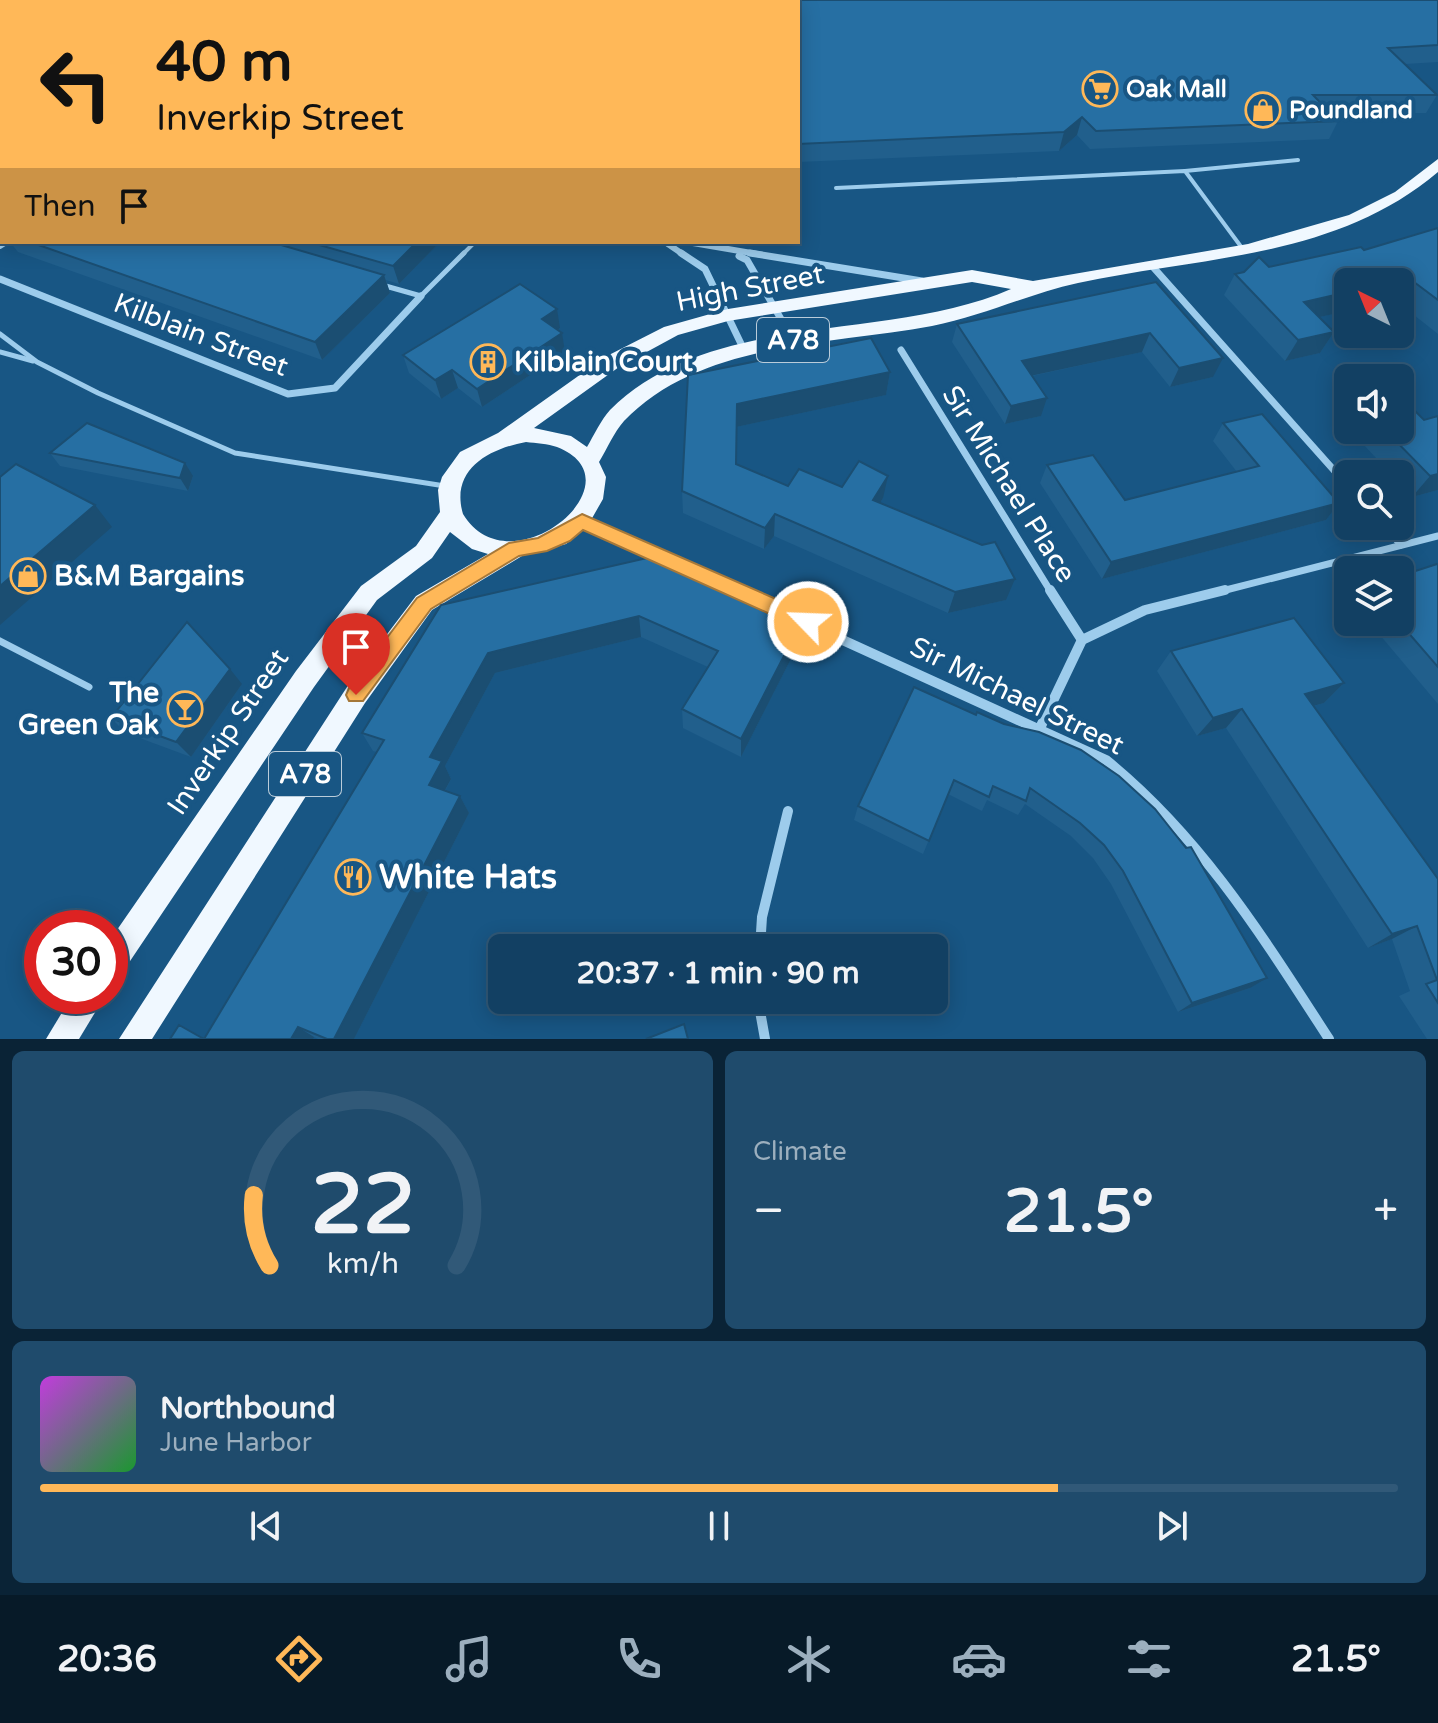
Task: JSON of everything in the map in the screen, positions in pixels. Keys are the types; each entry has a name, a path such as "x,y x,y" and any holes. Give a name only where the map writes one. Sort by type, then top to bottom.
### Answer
{"highway":[{"name":"High Street","path":"590,460 599,435 643,391 687,369 793,340 978,310 1033,287 1153,267 1337,226 1381,208 1426,178 1438,164"},
{"name":"High Street","path":"506,437 612,362 671,331 728,315 776,310 972,276 1033,287"},
{"name":"A78","path":"449,487 460,465 481,448 506,437 546,435 579,449 590,460"},
{"path":"582,521 592,506 597,490 590,460"},
{"path":"449,487 450,515"},
{"name":"A78","path":"450,515 470,538 491,547 516,549 540,545 563,536 582,521"},
{"name":"Inverkip Street","path":"128,940 305,679 369,593 424,552 450,515"},
{"name":"A78","path":"134,1039 356,695 424,603 516,549"},
{"path":"61,1039 78,1014"}],"street":[{"path":"668,244 705,269 745,352"},
{"path":"696,244 932,283"},
{"path":"731,252 747,260 793,340"},
{"path":"1153,267 1334,470"},
{"name":"Kilblain Street","path":"0,279 288,394 335,388 421,296"},
{"name":"Sir Michael Place","path":"901,350 971,468 1082,640"},
{"name":"Sir Michael Street","path":"582,521 1106,760 1143,787 1183,828 1228,883 1329,1039"},
{"path":"1040,728 1082,640 1145,610 1438,536"},
{"path":"1397,540 1401,545"},
{"path":"761,934 762,917 788,811"},
{"path":"761,1014 765,1039"}],"lane":[{"path":"836,188 1185,171 1298,160"},
{"path":"1185,171 1242,248"},
{"name":"Kilblain Street","path":"421,296 473,244"},
{"path":"381,284 421,296"},
{"path":"0,334 37,362 98,393 235,453 449,487"},
{"path":"0,352 37,362"},
{"path":"0,641 89,687"}],"building":[{"name":"Oak Mall","path":"800,0 1438,0 1438,45 1388,48 1437,95 1313,95 1338,121 1096,131 1082,117 1064,132 800,144"},
{"path":"1438,228 1438,300 1414,282 1414,268 1334,268 1334,295 1304,302 1334,332 1298,340 1235,274 1244,272 1259,257 1269,267 1361,247 1364,250"},
{"path":"36,244 278,244 384,275 315,342"},
{"path":"316,244 415,244 393,266"},
{"path":"1156,282 1223,358 1179,368 1150,333 1022,361 1047,398 1011,406 957,324"},
{"name":"Kilblain Court","path":"520,284 557,309 542,319 562,333 477,389 452,370 435,380 403,355"},
{"path":"871,338 890,372 737,404 736,464 788,486 799,469 842,487 859,461 888,476 873,500 982,545 995,542 1015,579 955,592 775,514 765,528 682,491 688,375"},
{"path":"1414,410 1424,420 1438,416 1438,474 1430,476 1399,444 1414,444"},
{"path":"1262,414 1334,497 1334,504 1111,562 1047,465 1093,455 1125,500 1259,466 1223,423"},
{"path":"87,423 185,463 180,478 50,453"},
{"path":"16,464 95,505 0,586 0,477"},
{"path":"647,558 799,627 741,739 682,709 718,651 639,616 488,653 430,757 442,761 429,785 460,796 334,1039 298,1027 291,1039 204,1039 384,740 362,733 441,605"},
{"path":"1438,565 1438,667 1411,636 1414,636 1414,571"},
{"path":"1294,618 1344,683 1305,694 1438,879 1438,1003 1426,984 1437,980 1417,926 1392,934 1242,709 1213,718 1171,651"},
{"name":"The Green Oak","path":"187,622 230,669 176,742 111,718"},
{"path":"914,687 976,715 977,712 1004,724 1039,732 1081,750 1119,776 1155,809 1186,848 1191,847 1267,978 1192,1003 1123,871 1104,845 1080,823 1030,788 1026,801 993,786 989,797 954,780 929,841 858,806"},
{"path":"684,1024 688,1039 646,1039"},
{"path":"179,1025 204,1039 170,1039"}],"place":[{"name":"Oak Mall","path":"1100,89"},
{"name":"Poundland","path":"1263,110"},
{"name":"Kilblain Court","path":"488,362"},
{"name":"B&M Bargains","path":"28,576"},
{"name":"The Green Oak","path":"185,709"},
{"name":"White Hats","path":"353,877"}],"route":[{"path":"356,695 424,603 516,549 540,545 563,536 582,521 808,622"}]}
